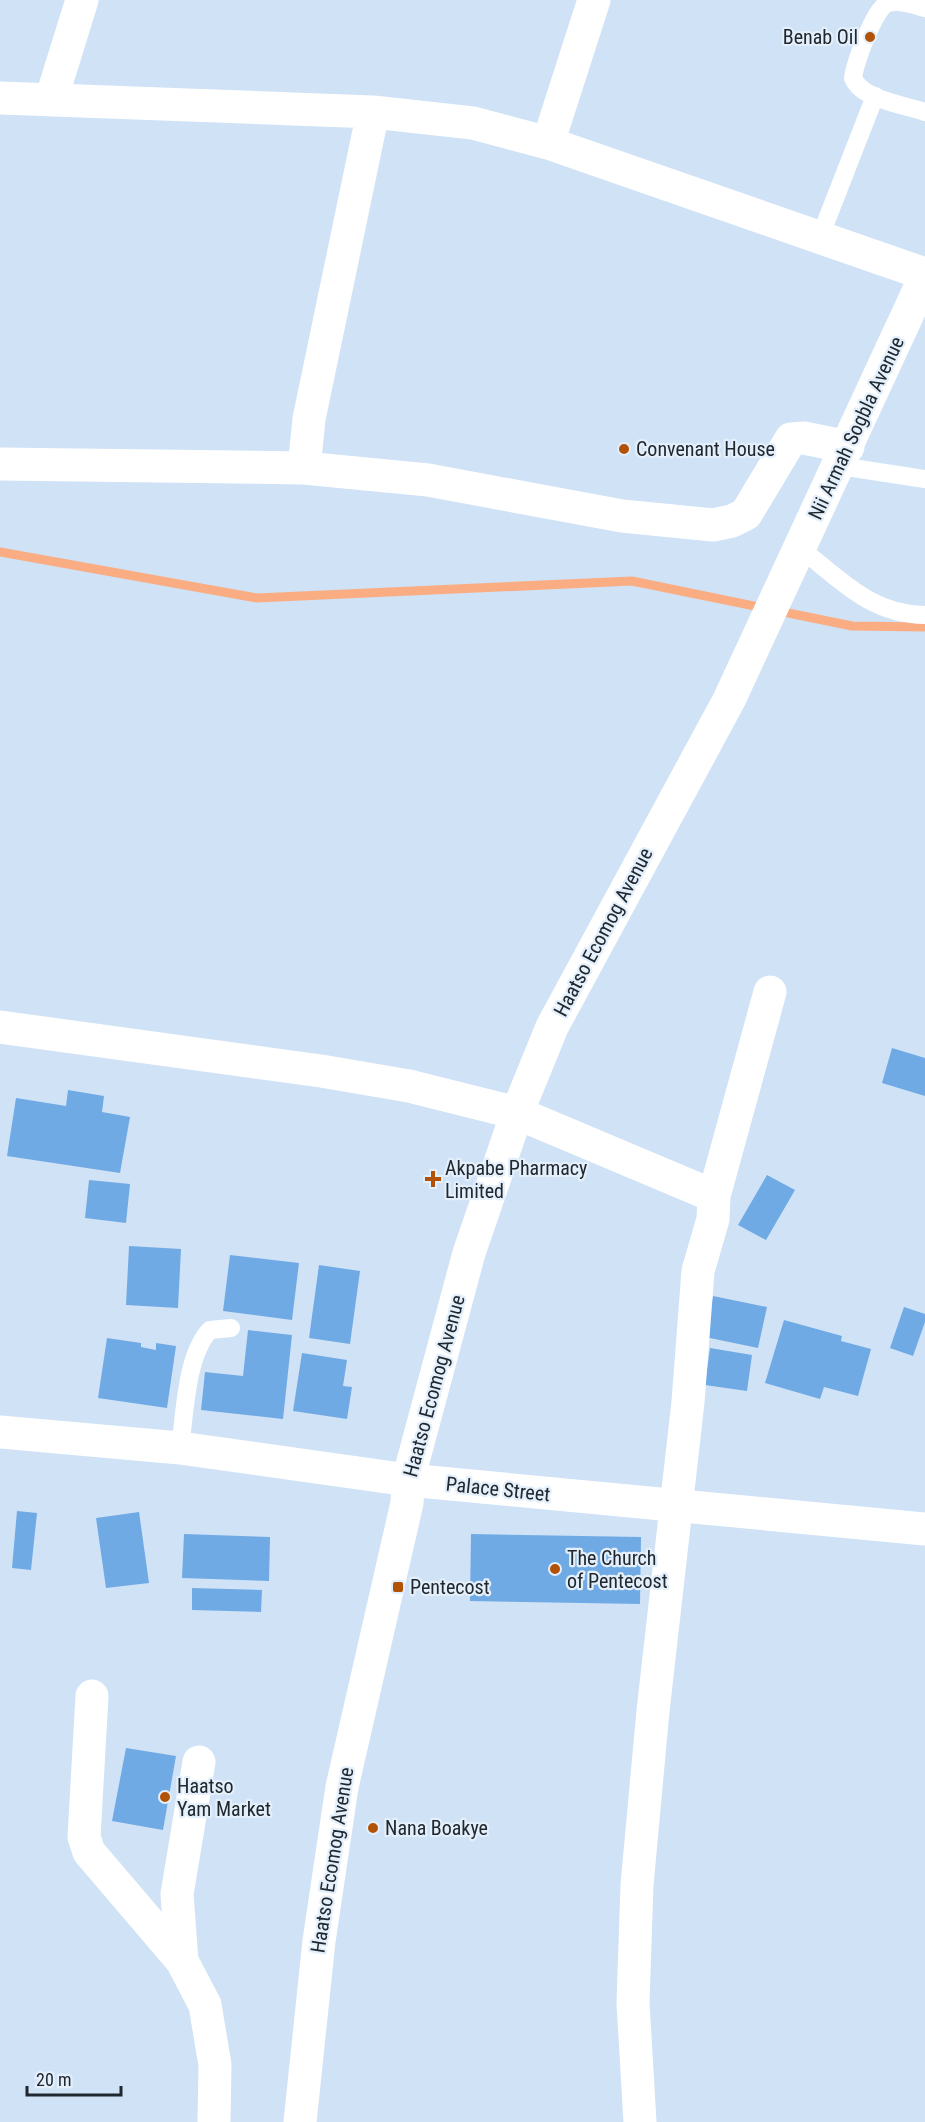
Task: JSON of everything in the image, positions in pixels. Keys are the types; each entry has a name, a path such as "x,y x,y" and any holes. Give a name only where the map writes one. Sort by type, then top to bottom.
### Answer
{"street":[{"path":"51,100 82,0"},
{"path":"548,143 594,0"},
{"path":"0,98 373,112 473,123 548,143 820,237 925,276"},
{"path":"304,468 309,419 373,112"},
{"name":"Nii Armah Sogbla Avenue","path":"786,578 918,308 925,276"},
{"path":"0,464 304,468 428,480 622,516 713,525 732,521 746,514 791,440 804,438 844,456"},
{"name":"Haatso Ecomog Avenue","path":"300,2122 319,1941 342,1787 407,1503 408,1480 469,1253 517,1113 552,1027 729,700 786,578"},
{"path":"640,2122 633,2002 637,1885 653,1711 677,1507 698,1271 713,1220 714,1196 770,992"},
{"path":"0,1027 321,1071 409,1086 517,1113 714,1196"},
{"name":"Palace Street","path":"0,1432 180,1448 408,1480 925,1529"},
{"path":"92,1696 84,1837 88,1852 182,1961 205,2005 215,2065 214,2122"},
{"path":"182,1961 177,1894 199,1762"}],"lane":[{"path":"925,8 901,2 886,4 876,14 853,78 856,86 875,96 925,112"},
{"path":"820,237 875,96"},
{"path":"844,456 925,478"},
{"path":"800,548 863,598 881,608 902,615 925,615"},
{"path":"180,1448 194,1359 200,1340 210,1330 231,1328"}],"building":[{"path":"892,1048 925,1058 925,1096 882,1083"},
{"path":"68,1090 104,1096 102,1112 130,1117 120,1173 7,1156 16,1098 66,1106"},
{"path":"767,1175 795,1190 766,1240 738,1225"},
{"path":"89,1180 130,1184 126,1223 85,1218"},
{"path":"129,1246 181,1249 178,1308 126,1305"},
{"path":"230,1255 299,1263 292,1320 223,1311"},
{"path":"319,1265 360,1271 350,1344 309,1338"},
{"path":"713,1296 767,1307 758,1348 705,1337"},
{"path":"904,1307 925,1314 925,1322 913,1356 890,1348"},
{"path":"784,1320 842,1336 841,1341 871,1349 858,1396 824,1387 820,1399 765,1383"},
{"path":"248,1330 292,1335 283,1419 201,1410 205,1372 243,1376"},
{"path":"107,1338 141,1343 141,1347 156,1350 156,1343 176,1346 167,1408 98,1398"},
{"path":"710,1348 752,1355 747,1391 705,1385"},
{"path":"302,1353 347,1360 343,1386 352,1387 347,1419 293,1411"},
{"path":"17,1511 37,1513 31,1570 12,1568"},
{"path":"139,1512 149,1583 106,1588 96,1518"},
{"path":"184,1534 270,1537 269,1581 182,1578"},
{"name":"The Church of Pentecost","path":"471,1534 641,1537 640,1604 470,1601"},
{"path":"192,1588 262,1590 261,1612 192,1610"},
{"path":"126,1748 176,1756 163,1830 112,1821"}],"waterway":[{"path":"0,552 257,598 632,581 852,626 925,627"}],"place":[{"name":"Benab Oil","path":"870,37"},
{"name":"Convenant House","path":"624,449"},
{"name":"Akpabe Pharmacy Limited","path":"433,1179"},
{"name":"The Church of Pentecost","path":"555,1569"},
{"name":"Pentecost","path":"398,1587"},
{"name":"Haatso Yam Market","path":"165,1797"},
{"name":"Nana Boakye","path":"373,1828"}]}
